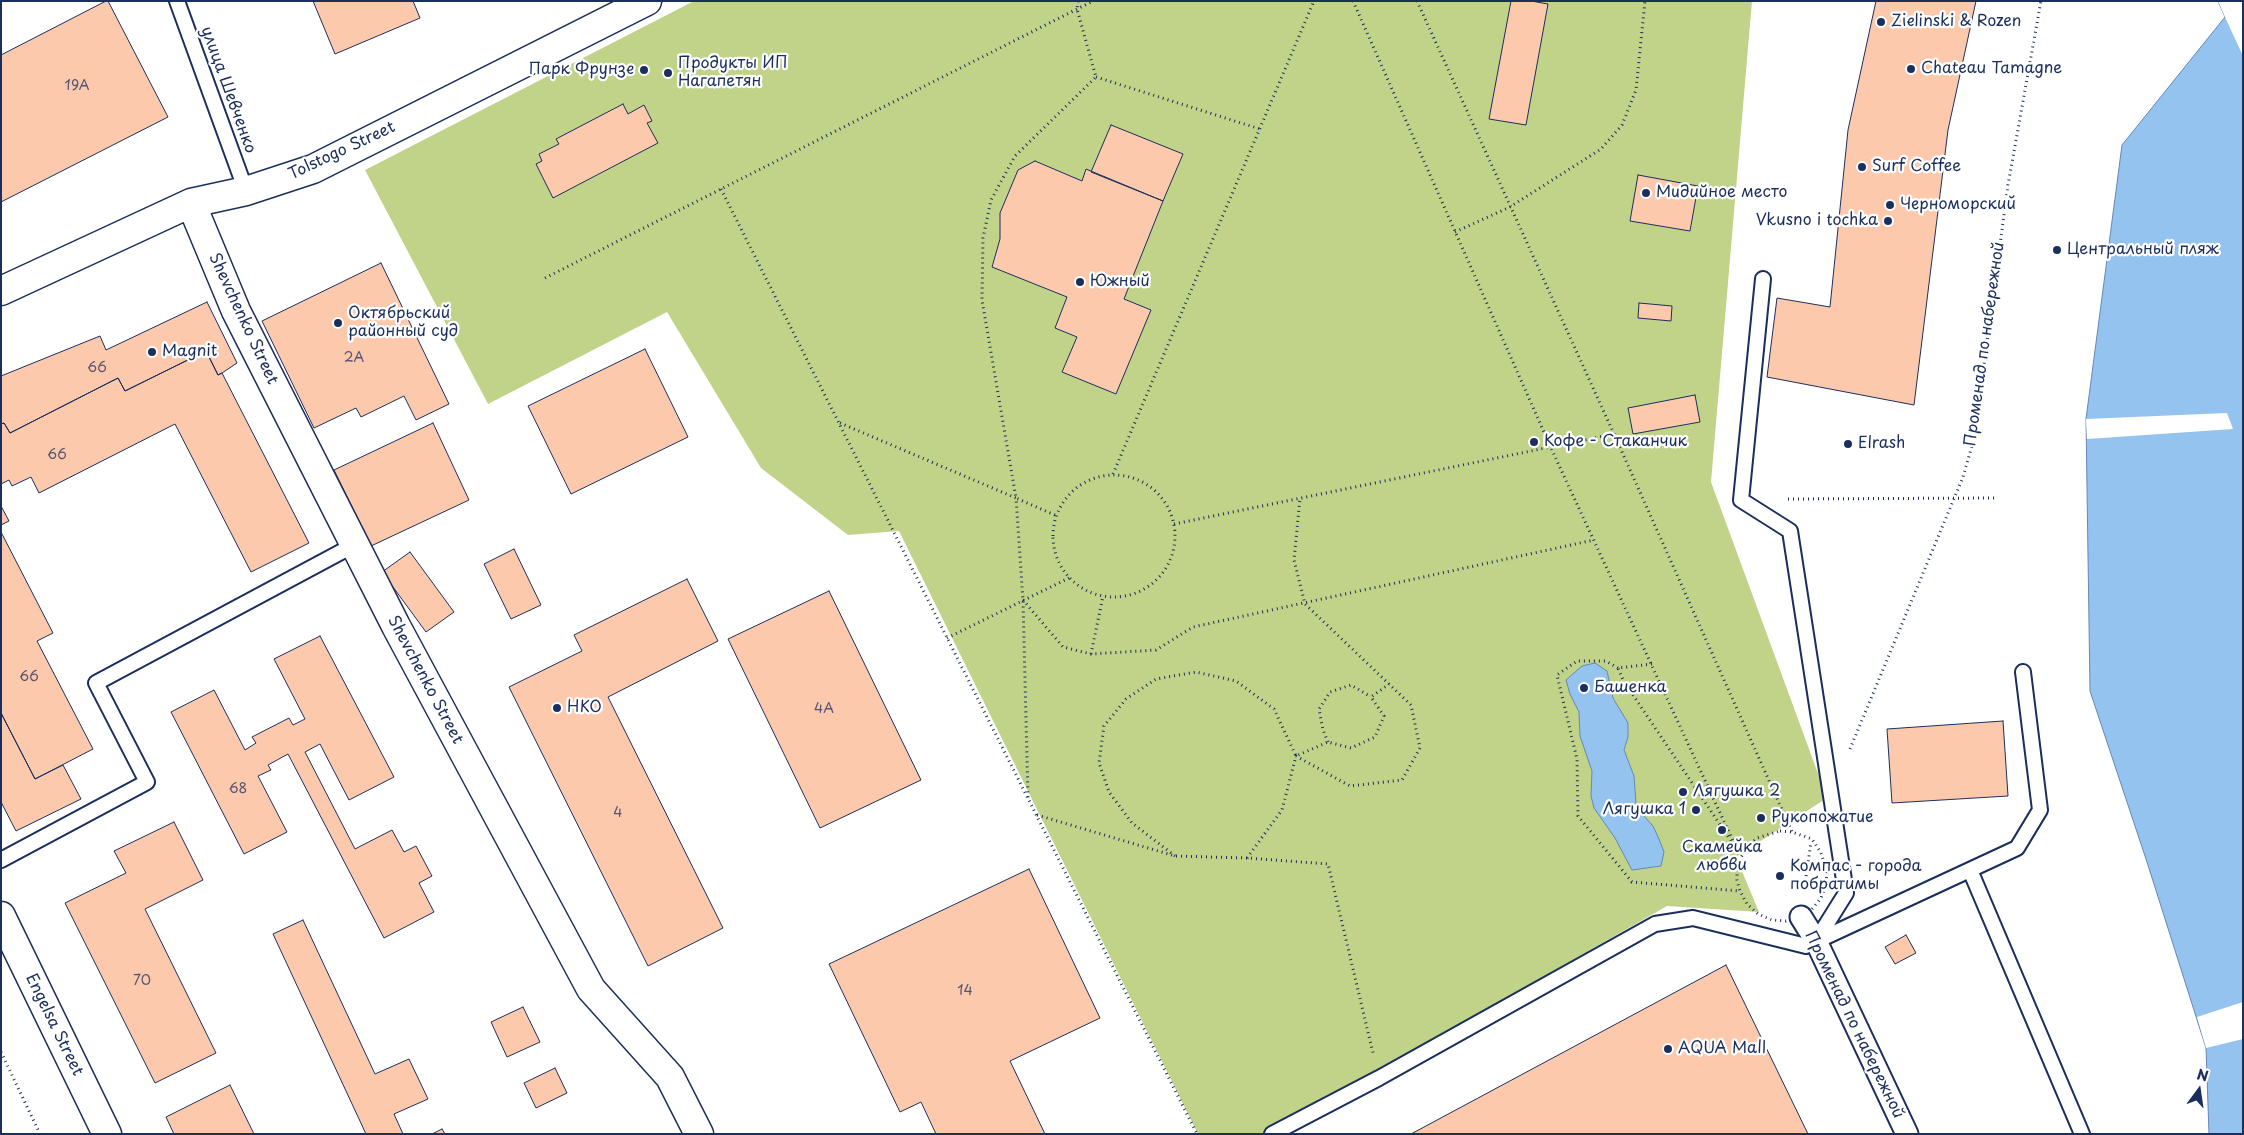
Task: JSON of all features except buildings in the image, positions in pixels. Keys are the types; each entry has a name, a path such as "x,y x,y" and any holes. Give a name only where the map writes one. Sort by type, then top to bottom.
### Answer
{"street":[{"name":"Tolstogo Street","path":"1,291 191,203 246,191 314,169 648,1"},
{"name":"Shevchenko Street","path":"191,203 236,311 354,545 591,989 670,1078 699,1134"},
{"name":"Променад по набережной","path":"1802,907 1816,941 1907,1134"},
{"name":"Engelsa Street","path":"1,916 107,1134"}],"lane":[{"name":"улица Шевченко","path":"177,1 246,191"},
{"path":"1763,279 1741,500 1790,531 1846,893 1816,941"},
{"path":"1,860 147,782 96,683 354,545"},
{"path":"1272,1134 1379,1078 1655,924 1693,918 1806,946 2018,848 2040,810 2023,672"},
{"path":"1970,870 2082,1134"}],"path":[{"path":"1078,1 1077,9 1096,77"},
{"path":"545,278 1093,1"},
{"path":"1113,474 1314,1"},
{"path":"1353,1 1551,448 1740,856 1623,680 1618,668"},
{"path":"1417,1 1792,832"},
{"path":"1455,232 1510,207 1601,149 1622,125 1636,90 1646,1"},
{"name":"Променад по набережной","path":"1846,758 1963,477 1974,438 2008,185 2041,1"},
{"path":"1096,77 1260,129"},
{"path":"1028,799 1023,600 1016,498 982,300 983,238 991,200 1015,156 1096,77"},
{"path":"721,189 1197,1134"},
{"path":"839,423 1056,515"},
{"path":"1174,524 1614,434"},
{"path":"1113,474 1134,478 1153,488 1166,504 1174,524 1175,544 1169,563 1158,579 1142,591 1123,596 1104,596 1085,590 1069,578 1059,564 1052,532 1056,515 1065,499 1078,486 1094,477 1113,474"},
{"path":"1176,856 1132,823 1109,792 1099,763 1104,726 1126,699 1156,679 1196,672 1236,682 1274,709 1296,756 1350,786 1402,780 1420,748 1411,705 1305,604 1294,560 1300,498"},
{"path":"1741,500 1995,498"},
{"path":"1023,600 1063,647 1091,654 1156,650 1193,628 1594,540"},
{"path":"947,638 1069,578"},
{"path":"1091,654 1104,596"},
{"path":"1652,664 1618,668 1606,661 1577,661 1557,675 1577,759 1578,816 1632,882 1740,891 1737,880 1741,857 1757,838 1780,831 1792,832 1812,839"},
{"path":"1372,697 1388,684"},
{"path":"1296,756 1328,742 1351,748 1375,737 1384,716 1372,697 1351,685 1330,692 1319,708 1323,730 1328,742"},
{"path":"1247,858 1282,810 1296,756"},
{"path":"1036,815 1176,856 1247,858 1328,864 1379,1078"},
{"path":"1802,907 1812,839 1816,830"},
{"name":"Променад по набережной","path":"1740,891 1747,904 1758,914 1772,920 1786,921 1802,907 1812,909 1821,898 1826,885 1827,871 1821,853 1812,839"},
{"path":"1,1052 40,1134"}],"green space":[{"path":"694,1 1752,1 1711,482 1827,798 1736,857 1759,912 1667,906 1267,1134 1198,1134 899,531 848,535 761,468 667,312 488,404 365,170"}],"water":[{"path":"2218,1 2243,1 2243,1134 2209,1134 2206,1048 2090,691 2086,419 2122,145 2225,17"},
{"path":"1595,663 1607,671 1613,698 1628,723 1628,737 1624,750 1634,776 1636,804 1653,826 1659,839 1664,852 1661,866 1632,870 1615,838 1594,808 1591,796 1592,771 1580,736 1579,712 1570,694 1566,680 1582,666"}],"pier":[{"path":"2218,1 2243,1 2243,56 2225,17"},
{"path":"2227,413 2233,429 2087,439 2086,419"},
{"path":"2243,1002 2243,1039 2206,1048 2197,1017"}],"place":[{"name":"Zielinski & Rozen","path":"1881,22"},
{"name":"Chateau Tamagne","path":"1911,69"},
{"name":"Парк Фрунзе","path":"644,70"},
{"name":"Продукты ИП Нагапетян","path":"668,73"},
{"name":"Surf Coffee","path":"1862,167"},
{"name":"Мидийное место","path":"1646,193"},
{"name":"Черноморский","path":"1890,205"},
{"name":"Vkusno i tochka","path":"1888,221"},
{"name":"Центральный пляж","path":"2057,250"},
{"name":"Южный","path":"1080,282"},
{"name":"Октябрьский районный суд","path":"338,323"},
{"name":"Magnit","path":"152,352"},
{"name":"Кофе - Стаканчик","path":"1534,442"},
{"name":"Elrash","path":"1848,444"},
{"name":"Башенка","path":"1584,688"},
{"name":"НКО","path":"557,708"},
{"name":"Лягушка 2","path":"1683,792"},
{"name":"Лягушка 1","path":"1696,810"},
{"name":"Рукопожатие","path":"1761,818"},
{"name":"Скамейка любви","path":"1722,830"},
{"name":"Компас - города побратимы","path":"1780,876"},
{"name":"AQUA Mall","path":"1668,1049"}]}
